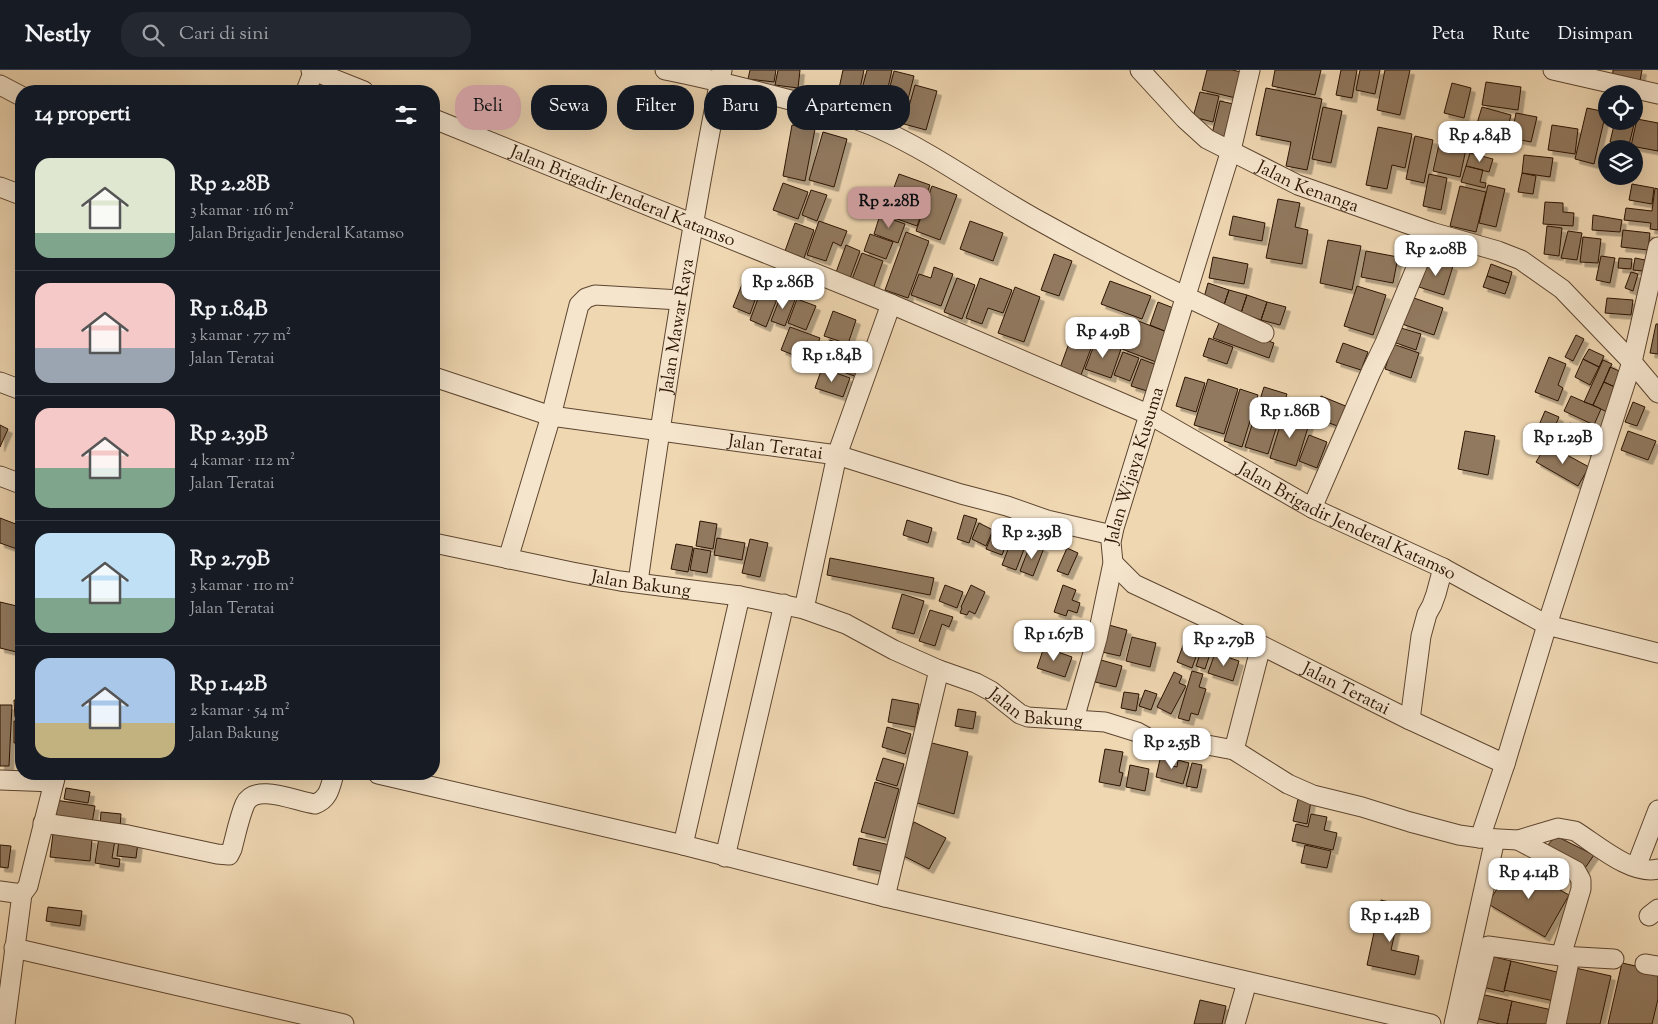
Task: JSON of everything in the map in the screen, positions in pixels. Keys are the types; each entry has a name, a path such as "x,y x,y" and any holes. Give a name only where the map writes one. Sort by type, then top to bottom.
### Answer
{"street":[{"path":"308,85 313,70 349,85"},
{"path":"665,70 721,75 878,128 944,162 1033,217 1185,297 1264,333"},
{"name":"Jalan Kenanga","path":"1140,70 1185,119 1207,139 1298,185 1431,232 1498,251 1520,260 1562,289 1658,392"},
{"name":"Jalan Wijaya Kusuma","path":"1074,719 1097,639 1113,563 1112,535 1231,150 1250,70"},
{"path":"1553,70 1658,94"},
{"name":"Jalan Mawar Raya","path":"638,582 692,224 721,75"},
{"path":"0,85 15,93"},
{"name":"Jalan Brigadir Jenderal Katamso","path":"440,122 891,304 1150,415 1312,508 1443,568 1547,625 1658,653"},
{"path":"0,187 15,193"},
{"path":"1312,508 1386,343 1431,232"},
{"path":"1454,1024 1488,839 1505,764 1547,625 1632,362 1658,248"},
{"path":"508,559 551,416 580,305 586,298 595,295 680,300"},
{"path":"804,609 837,455 891,304"},
{"name":"Jalan Teratai","path":"440,379 551,416 837,455 961,494 1007,506 1047,520 1112,535"},
{"path":"0,382 15,388"},
{"path":"0,476 15,482"},
{"name":"Jalan Bakung","path":"440,544 572,572 740,596 804,609 846,624 894,650 939,670 976,682 991,691 1020,714 1028,717 1074,719 1115,724 1137,732 1155,742 1202,744 1234,750 1288,784 1313,795 1451,833 1488,839 1518,840 1549,830 1566,829 1574,831 1621,861 1643,870 1658,868"},
{"name":"Jalan Teratai","path":"1113,563 1134,584 1211,620 1410,720 1505,764"},
{"path":"1410,720 1421,636 1443,568"},
{"path":"682,845 740,596"},
{"path":"725,856 784,604"},
{"path":"1234,750 1261,646"},
{"path":"885,897 939,670"},
{"path":"0,780 15,779"},
{"path":"5,1024 22,894 28,886 54,780"},
{"path":"43,823 128,835 229,855 246,802 253,795 268,793 315,804 327,796 332,780"},
{"path":"404,780 682,845 885,897 1431,1024"},
{"path":"1636,867 1658,810"},
{"path":"1518,840 1576,872 1581,880 1566,956 1556,1024"},
{"path":"0,892 22,894"},
{"path":"1467,1024 1484,952 1488,946 1566,956 1614,959"},
{"path":"14,948 344,1024"},
{"path":"1236,1024 1247,982"}],"building":[{"path":"750,70 776,70 774,82 748,79"},
{"path":"778,70 800,70 798,85 787,85 787,87 775,85"},
{"path":"843,70 864,70 861,85 840,85"},
{"path":"867,70 892,70 889,85 863,85"},
{"path":"1207,70 1232,70 1246,73 1240,99 1202,90"},
{"path":"1275,70 1321,70 1315,95 1272,86"},
{"path":"1341,70 1357,70 1352,98 1336,95"},
{"path":"1360,70 1380,70 1375,94 1356,90"},
{"path":"1385,70 1410,70 1400,115 1377,110"},
{"path":"1613,70 1642,70 1639,85 1612,82"},
{"path":"894,71 914,76 910,92 910,85 890,85"},
{"path":"1486,82 1521,87 1518,110 1482,105"},
{"path":"1452,83 1471,88 1464,118 1444,113"},
{"path":"915,85 937,91 926,130 910,126 910,103"},
{"path":"1266,88 1322,99 1307,170 1286,166 1291,142 1256,135"},
{"path":"1200,92 1219,96 1213,122 1193,117"},
{"path":"1220,101 1238,105 1230,138 1212,134"},
{"path":"1323,107 1342,111 1331,163 1312,159"},
{"path":"1482,107 1511,115 1505,138 1475,130"},
{"path":"1587,108 1598,110 1598,130 1602,130 1594,164 1575,159"},
{"path":"1516,113 1537,117 1531,142 1511,138"},
{"path":"1643,120 1658,123 1658,151 1643,148 1643,140 1632,140 1635,130 1643,130"},
{"path":"1552,125 1578,129 1575,154 1548,150"},
{"path":"1378,127 1412,134 1405,168 1392,165 1387,189 1366,185"},
{"path":"791,130 815,130 805,181 783,176"},
{"path":"1613,130 1633,130 1630,140 1610,140"},
{"path":"823,132 847,139 834,187 809,180"},
{"path":"1415,136 1433,140 1424,183 1406,179"},
{"path":"1439,144 1466,149 1460,177 1433,171"},
{"path":"1470,153 1493,159 1489,172 1466,166"},
{"path":"1524,155 1553,158 1550,177 1522,173"},
{"path":"1466,166 1483,170 1480,182 1486,183 1485,188 1461,182"},
{"path":"1522,173 1536,176 1533,194 1518,192"},
{"path":"899,174 930,185 923,204 892,193"},
{"path":"1429,174 1447,178 1441,210 1423,206"},
{"path":"783,183 808,192 798,219 773,210"},
{"path":"1488,185 1505,189 1496,227 1479,223"},
{"path":"1632,185 1654,188 1652,204 1629,200"},
{"path":"932,186 957,195 940,240 916,231"},
{"path":"1460,186 1486,192 1476,232 1450,226"},
{"path":"1655,188 1658,189 1658,230 1650,229 1651,223 1624,220 1626,208 1652,211"},
{"path":"811,190 827,195 817,221 802,215"},
{"path":"891,195 924,207 917,226 883,214"},
{"path":"1278,199 1300,203 1295,227 1308,230 1302,264 1266,258"},
{"path":"1545,202 1563,203 1563,212 1574,213 1573,226 1543,224"},
{"path":"880,215 905,224 898,243 874,234"},
{"path":"1593,215 1622,220 1620,232 1592,230"},
{"path":"1233,216 1265,223 1262,241 1229,235"},
{"path":"819,221 847,231 841,246 833,242 826,261 807,255"},
{"path":"970,221 1003,233 993,261 960,249"},
{"path":"795,223 814,230 804,258 785,251"},
{"path":"1547,226 1562,228 1559,256 1544,254"},
{"path":"1623,230 1650,233 1648,250 1621,247"},
{"path":"1568,231 1582,233 1577,260 1561,258"},
{"path":"906,232 929,241 908,298 885,290"},
{"path":"870,234 893,242 886,259 864,251"},
{"path":"1583,237 1601,239 1598,263 1580,262"},
{"path":"1328,240 1361,246 1352,290 1320,283"},
{"path":"846,245 860,251 849,281 835,275"},
{"path":"1366,251 1398,257 1393,283 1361,277"},
{"path":"862,253 883,261 873,289 851,282"},
{"path":"1054,254 1072,261 1059,296 1041,290"},
{"path":"1601,256 1615,258 1610,283 1596,280"},
{"path":"1213,257 1248,264 1244,284 1209,278"},
{"path":"1429,258 1453,266 1444,295 1419,287"},
{"path":"1619,258 1632,259 1631,269 1618,268"},
{"path":"1635,258 1645,260 1643,271 1633,270"},
{"path":"1491,264 1512,272 1509,283 1487,276"},
{"path":"934,267 953,274 941,306 911,295 919,274 931,278"},
{"path":"1631,272 1638,274 1633,291 1625,288"},
{"path":"1487,276 1509,283 1505,294 1483,287"},
{"path":"957,278 975,285 962,319 944,312"},
{"path":"980,278 1012,290 1003,313 988,308 982,324 966,318"},
{"path":"1110,281 1151,296 1142,319 1101,304"},
{"path":"743,282 759,289 750,314 733,307"},
{"path":"1208,283 1229,290 1223,308 1203,301"},
{"path":"1357,286 1386,295 1373,335 1344,326"},
{"path":"1015,287 1040,297 1024,342 998,333"},
{"path":"762,288 779,294 766,327 750,320"},
{"path":"1229,290 1247,295 1241,313 1223,308"},
{"path":"781,295 795,300 785,326 771,321"},
{"path":"1247,295 1267,302 1261,320 1241,313"},
{"path":"1411,297 1443,308 1434,335 1402,324"},
{"path":"1607,298 1633,300 1631,315 1605,313"},
{"path":"797,299 816,306 806,330 788,323"},
{"path":"1158,302 1176,309 1167,332 1150,325"},
{"path":"1267,302 1286,307 1280,325 1261,320"},
{"path":"833,311 856,320 848,344 824,336"},
{"path":"1133,319 1167,332 1156,362 1122,349"},
{"path":"1219,323 1274,343 1269,358 1213,338"},
{"path":"1656,324 1658,324 1658,354 1650,353"},
{"path":"790,327 820,338 811,362 781,350"},
{"path":"1401,328 1421,334 1416,350 1396,343"},
{"path":"1072,335 1093,343 1081,375 1060,368"},
{"path":"1576,335 1584,339 1573,361 1565,357"},
{"path":"1209,338 1233,347 1227,364 1203,356"},
{"path":"830,340 865,353 857,377 821,364"},
{"path":"1096,340 1121,349 1111,378 1085,369"},
{"path":"1343,343 1368,352 1361,370 1336,362"},
{"path":"1393,344 1419,353 1411,378 1385,369"},
{"path":"1589,349 1604,356 1599,367 1583,359"},
{"path":"1123,352 1139,358 1130,381 1114,375"},
{"path":"1549,357 1566,364 1558,385 1563,388 1558,401 1535,392"},
{"path":"1141,359 1157,365 1147,391 1131,386"},
{"path":"1583,359 1599,367 1590,385 1575,377"},
{"path":"1603,360 1612,364 1593,405 1584,402"},
{"path":"1610,367 1624,373 1617,388 1604,382"},
{"path":"822,368 850,378 843,397 815,388"},
{"path":"1185,377 1205,383 1196,412 1176,406"},
{"path":"1208,379 1238,389 1224,434 1194,425"},
{"path":"1604,382 1617,388 1607,412 1593,405"},
{"path":"1264,387 1287,394 1268,454 1245,447"},
{"path":"1240,389 1258,395 1242,447 1224,441"},
{"path":"1321,396 1348,407 1340,427 1313,417"},
{"path":"1571,396 1601,409 1594,425 1564,411"},
{"path":"1633,402 1645,407 1637,426 1625,422"},
{"path":"1545,411 1559,417 1550,438 1536,432"},
{"path":"1284,413 1310,421 1296,466 1270,458"},
{"path":"1570,423 1596,433 1588,452 1562,441"},
{"path":"0,425 8,429 0,447"},
{"path":"1465,431 1495,436 1488,475 1458,469"},
{"path":"1628,431 1656,441 1648,460 1621,450"},
{"path":"1309,435 1327,442 1317,468 1299,461"},
{"path":"1547,444 1589,467 1578,486 1536,462"},
{"path":"964,515 977,519 969,543 957,539"},
{"path":"0,518 15,524 15,548 0,543"},
{"path":"907,520 932,528 928,543 903,535"},
{"path":"700,521 717,524 713,549 696,546"},
{"path":"979,523 993,530 986,546 972,539"},
{"path":"996,525 1012,531 1002,555 986,549"},
{"path":"1017,526 1031,531 1016,570 1002,565"},
{"path":"717,538 745,543 742,560 714,555"},
{"path":"750,539 768,543 760,577 742,573"},
{"path":"1031,543 1044,548 1033,576 1020,571"},
{"path":"676,544 693,547 688,572 671,569"},
{"path":"694,548 711,551 707,573 690,570"},
{"path":"1067,548 1078,553 1068,575 1057,571"},
{"path":"830,558 934,578 930,595 827,575"},
{"path":"945,585 963,592 957,608 939,601"},
{"path":"971,585 985,592 975,614 969,611 967,615 960,613"},
{"path":"1063,585 1076,590 1072,600 1080,603 1077,613 1068,610 1066,616 1054,612"},
{"path":"902,594 924,601 914,634 892,628"},
{"path":"0,602 15,606 15,652 0,648"},
{"path":"930,610 953,617 949,627 942,624 935,646 919,641"},
{"path":"1109,625 1127,630 1120,656 1102,652"},
{"path":"1132,637 1156,643 1150,667 1126,661"},
{"path":"1186,637 1201,643 1192,668 1177,662"},
{"path":"1204,642 1213,645 1205,669 1196,666"},
{"path":"1044,647 1072,657 1065,677 1037,668"},
{"path":"1215,653 1239,661 1233,681 1208,673"},
{"path":"1101,660 1122,666 1116,687 1095,682"},
{"path":"1192,671 1203,674 1199,687 1206,689 1198,715 1191,713 1189,721 1178,718"},
{"path":"1174,672 1182,676 1179,683 1186,686 1171,714 1157,707"},
{"path":"1145,690 1157,694 1151,710 1139,706"},
{"path":"1124,692 1139,694 1136,711 1121,708"},
{"path":"892,699 919,704 915,727 888,722"},
{"path":"0,705 12,705 9,766 0,766"},
{"path":"958,709 976,712 973,729 955,726"},
{"path":"14,721 15,721 15,743"},
{"path":"887,727 911,734 905,754 882,747"},
{"path":"928,742 968,752 954,814 914,802"},
{"path":"1105,749 1123,752 1119,772 1123,773 1120,786 1099,782"},
{"path":"1161,755 1174,757 1173,766 1177,767 1178,760 1189,763 1183,784 1156,777"},
{"path":"883,758 904,764 897,786 876,780"},
{"path":"1192,763 1202,765 1197,788 1186,786"},
{"path":"1130,765 1149,769 1145,791 1126,787"},
{"path":"875,782 899,789 885,838 861,832"},
{"path":"66,788 90,792 88,803 64,799"},
{"path":"1298,799 1311,801 1307,824 1293,821"},
{"path":"55,800 95,806 92,823 52,817"},
{"path":"101,812 121,814 120,828 100,826"},
{"path":"1311,814 1327,817 1324,830 1337,833 1333,850 1292,841 1296,824 1308,827"},
{"path":"914,822 946,838 929,869 898,853"},
{"path":"53,834 92,839 90,861 50,857"},
{"path":"1556,836 1594,855 1583,871 1545,848"},
{"path":"99,837 115,840 112,858 120,859 119,867 95,863"},
{"path":"859,838 890,845 884,872 853,865"},
{"path":"119,840 138,842 136,858 117,856"},
{"path":"0,845 11,846 8,868 0,867"},
{"path":"1305,845 1331,851 1327,868 1301,863"},
{"path":"1512,863 1569,895 1545,937 1488,904"},
{"path":"1381,900 1401,905 1391,950 1419,956 1415,975 1367,965"},
{"path":"48,907 82,911 80,926 46,921"},
{"path":"1486,955 1511,961 1504,992 1478,986"},
{"path":"1511,961 1561,973 1554,1001 1504,990"},
{"path":"1622,963 1658,971 1658,999 1652,1024 1608,1024"},
{"path":"1571,967 1611,976 1600,1024 1558,1024"},
{"path":"1476,993 1512,1001 1507,1024 1471,1017"},
{"path":"1200,1000 1226,1006 1222,1024 1194,1024"},
{"path":"1512,1001 1552,1010 1548,1024 1507,1024"}]}
